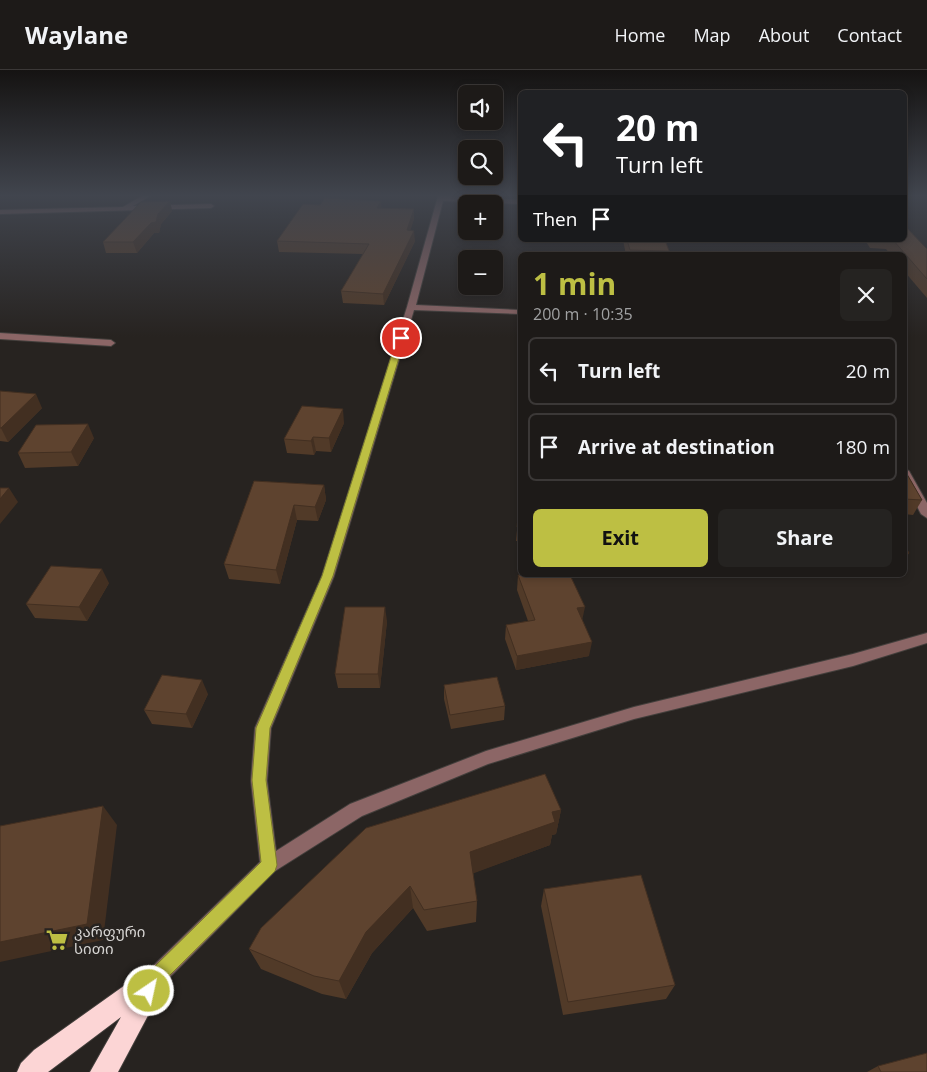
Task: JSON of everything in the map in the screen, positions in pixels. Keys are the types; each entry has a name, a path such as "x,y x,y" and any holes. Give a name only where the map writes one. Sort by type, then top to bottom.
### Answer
{"highway":[{"path":"30,1072 44,1059 157,976"},
{"path":"103,1072 157,976"}],"street":[{"path":"269,865 259,780 263,728 328,576 411,307 428,243"},
{"path":"411,307 518,312"},
{"path":"0,336 112,343"},
{"path":"907,477 927,514"},
{"path":"157,976 269,865 356,810 486,758 634,713 854,660 927,638"}],"building":[{"path":"331,243 408,243 383,294 341,291 369,244"},
{"path":"628,243 666,243 669,251 630,250"},
{"path":"895,243 921,243 927,249 927,279 907,256 907,252 903,252"},
{"path":"0,391 36,394 1,428 0,428"},
{"path":"302,406 343,409 329,438 313,437 311,441 284,439"},
{"path":"88,424 71,452 18,453 36,425"},
{"path":"907,474 922,500 907,499"},
{"path":"254,481 324,485 315,507 294,505 276,570 224,564"},
{"path":"0,488 9,488 0,499"},
{"path":"51,566 102,569 79,607 26,604"},
{"path":"519,577 571,577 585,607 577,608 592,642 517,656 506,625 535,620"},
{"path":"345,607 385,607 378,674 335,674"},
{"path":"162,675 202,680 186,714 144,710"},
{"path":"497,677 505,706 450,715 444,685"},
{"path":"545,774 561,810 552,812 555,822 470,852 477,901 424,910 410,886 366,932 339,981 314,976 249,949 261,928 366,828"},
{"path":"103,806 87,924 0,942 0,826"},
{"path":"641,875 675,985 568,1002 544,889"},
{"path":"927,1053 927,1072 881,1072 878,1066"}],"place":[{"name":"კარფური სითი","path":"57,940"}],"route":[{"path":"149,991 157,976 269,865 259,780 263,728 328,576 401,338"}]}
